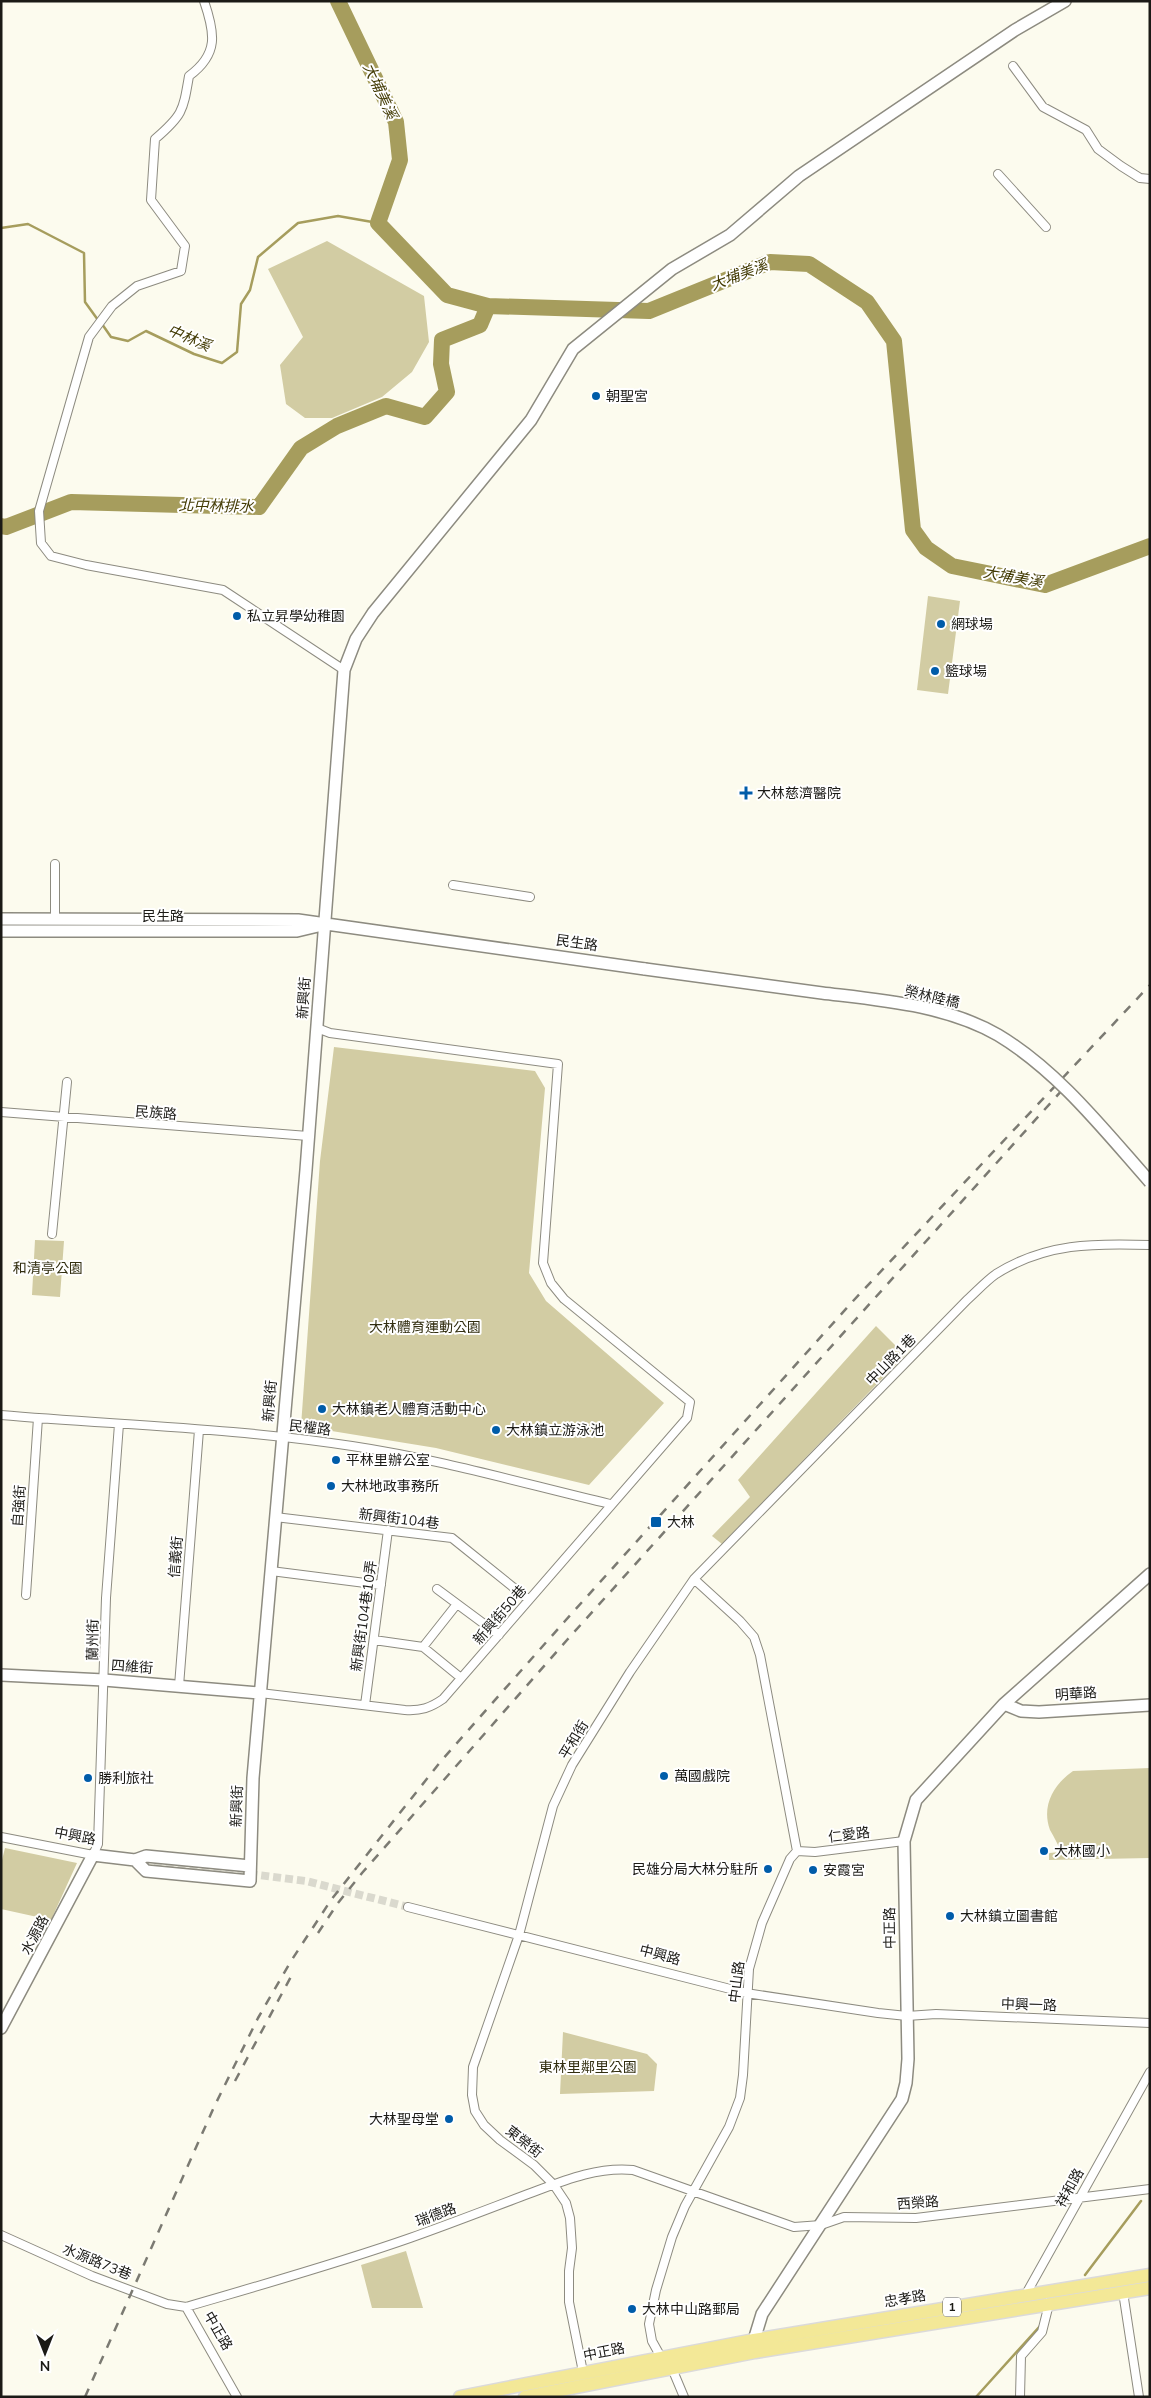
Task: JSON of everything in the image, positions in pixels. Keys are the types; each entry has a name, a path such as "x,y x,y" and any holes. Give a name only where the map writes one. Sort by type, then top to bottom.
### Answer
{"main road":[{"name":"忠孝路","path":"903,2322 1026,2294 1150,2275"},
{"name":"忠孝路","path":"754,2346 903,2322 1049,2304 1150,2288"},
{"name":"中正路","path":"460,2397 487,2394 582,2372 659,2357 754,2346"},
{"name":"中正路","path":"525,2397 672,2367 754,2346"}],"street":[{"path":"204,1 212,25 213,46 200,68 189,76 183,109 172,124 155,139 151,200 185,246 181,271 137,286 112,306 90,337 39,511 41,543 51,556 86,566 223,590 344,670"},
{"name":"新興街","path":"139,1861 146,1871 250,1881 253,1778 317,1028 344,670 356,639 372,613 531,420 573,349 672,269 730,235 799,176 1015,30 1065,1"},
{"path":"1013,66 1043,107 1086,130 1098,149 1121,166 1140,178 1150,178"},
{"path":"998,174 1046,227"},
{"path":"55,864 55,919"},
{"path":"453,885 530,896"},
{"name":"民生路","path":"1,919 298,920 646,968"},
{"name":"民生路","path":"1,931 297,931 325,925"},
{"name":"榮林陸橋","path":"646,968 884,1001 951,1014 997,1035 1030,1057 1071,1095 1150,1182"},
{"name":"新興街50巷","path":"260,1694 421,1710 433,1706 443,1699 610,1504 688,1418 690,1402 564,1299 551,1283 543,1263 558,1064 330,1033 317,1028"},
{"path":"52,1234 67,1082"},
{"name":"民族路","path":"1,1112 308,1136"},
{"name":"中山路1巷","path":"694,1579 967,1300 995,1275 1030,1256 1063,1247 1102,1243 1150,1245"},
{"name":"民權路","path":"1,1415 282,1437 353,1446 418,1459 610,1504"},
{"name":"自強街","path":"26,1595 38,1418"},
{"name":"蘭州街","path":"93,1855 98,1844 106,1598 118,1424"},
{"name":"信義街","path":"179,1686 199,1430"},
{"name":"新興街104巷","path":"275,1517 452,1538 529,1600"},
{"name":"新興街104巷10弄","path":"365,1705 388,1530"},
{"path":"271,1571 381,1585"},
{"name":"中正路","path":"754,2346 762,2314 902,2099 907,2075 904,1841 916,1800 1004,1704 1150,1574"},
{"path":"694,1579 740,1621 754,1637 760,1655 797,1851"},
{"name":"平和街","path":"519,1935 552,1806 572,1765 630,1672 694,1579"},
{"path":"437,1589 498,1635"},
{"path":"423,1647 457,1604"},
{"path":"374,1640 423,1647 461,1678"},
{"name":"四維街","path":"1,1675 104,1680 260,1694"},
{"name":"明華路","path":"1004,1704 1021,1711 1039,1712 1150,1705"},
{"name":"中興路","path":"1,1837 93,1855 139,1861"},
{"name":"仁愛路","path":"797,1851 815,1852 904,1841"},
{"name":"中山路","path":"659,2357 652,2341 649,2324 672,2238 729,2127 740,2098 749,1969 762,1923 790,1859 797,1851"},
{"name":"水源路","path":"1,2028 93,1855"},
{"path":"139,1861 146,1856 250,1866"},
{"name":"中興路","path":"408,1906 746,1993 907,2016"},
{"name":"東榮街","path":"519,1935 473,2067 472,2095 475,2111 484,2125 500,2140 534,2165 554,2185 566,2203 570,2218 572,2248 569,2271 569,2302 582,2372"},
{"name":"中興一路","path":"907,2016 936,2014 1150,2023"},
{"name":"祥和路","path":"1026,2294 1079,2196 1150,2072"},
{"name":"瑞德路","path":"186,2307 410,2238 596,2171 615,2168 633,2170 694,2192"},
{"name":"西榮路","path":"694,2192 794,2227 821,2225 844,2217 916,2218 1079,2196 1150,2189"},
{"name":"水源路73巷","path":"1,2235 92,2276 167,2304 186,2307"},
{"path":"1123,2292 1139,2397"},
{"path":"1020,2397 1021,2356 1042,2332 1049,2304 1026,2294"},
{"name":"中正路","path":"186,2307 237,2397"},
{"path":"659,2357 672,2367 684,2397"}],"green space":[{"path":"327,241 424,296 429,342 412,372 382,397 332,418 305,418 286,404 280,365 303,337 268,269"},
{"path":"928,596 960,601 948,694 917,690"},
{"name":"大林體育運動公園","path":"334,1047 535,1071 545,1088 529,1273 546,1301 664,1403 589,1485 436,1448 301,1426 320,1161"},
{"name":"和清亭公園","path":"35,1240 64,1241 60,1297 32,1295"},
{"path":"876,1326 905,1355 722,1544 712,1536 750,1497 738,1480"},
{"path":"1150,1768 1150,1858 1049,1860 1049,1853 1061,1852 1050,1830 1047,1812 1048,1804 1055,1789 1066,1776 1073,1771"},
{"path":"5,1848 77,1863 51,1920 1,1909 1,1864"},
{"name":"東林里鄰里公園","path":"563,2032 647,2054 657,2064 654,2091 560,2094"},
{"path":"406,2251 423,2308 372,2308 361,2265"}],"waterway":[{"name":"大埔美溪","path":"338,1 396,122 400,160 378,223 447,295 488,306 649,311 770,262 809,264 867,302 894,341 913,530 926,548 952,566 1045,585 1150,546"},
{"name":"中林溪","path":"102,324 111,337 128,341 146,331 194,354 222,363 237,352 241,304 250,290 258,257 298,223 338,216 378,223"},
{"name":"中林溪","path":"1,228 28,224 84,253 85,302 98,320"},
{"name":"北中林排水","path":"1,526 6,527 71,502 259,507 301,448 337,426 386,406 425,417 447,392 441,364 442,340 480,325 488,306"},
{"path":"1085,2275 1141,2201"},
{"path":"976,2397 1040,2326"}],"tunnel":[{"path":"154,1862 306,1881 408,1907"}],"railway":[{"path":"85,2397 214,2107 258,2018 291,1961 331,1900 441,1761 565,1621 854,1300 1150,985"},
{"path":"318,1933 338,1903 362,1873 567,1640 1064,1088"},
{"path":"235,2081 294,1971"}],"place":[{"name":"朝聖宮","path":"596,396"},
{"name":"私立昇學幼稚園","path":"237,616"},
{"name":"網球場","path":"941,624"},
{"name":"籃球場","path":"935,671"},
{"name":"大林慈濟醫院","path":"746,793"},
{"name":"大林鎮老人體育活動中心","path":"322,1409"},
{"name":"大林鎮立游泳池","path":"496,1430"},
{"name":"平林里辦公室","path":"336,1460"},
{"name":"大林地政事務所","path":"331,1486"},
{"name":"大林","path":"656,1522"},
{"name":"萬國戲院","path":"664,1776"},
{"name":"勝利旅社","path":"88,1778"},
{"name":"大林國小","path":"1044,1851"},
{"name":"民雄分局大林分駐所","path":"768,1869"},
{"name":"安霞宮","path":"813,1870"},
{"name":"大林鎮立圖書館","path":"950,1916"},
{"name":"大林聖母堂","path":"449,2119"},
{"name":"大林中山路郵局","path":"632,2309"}]}
